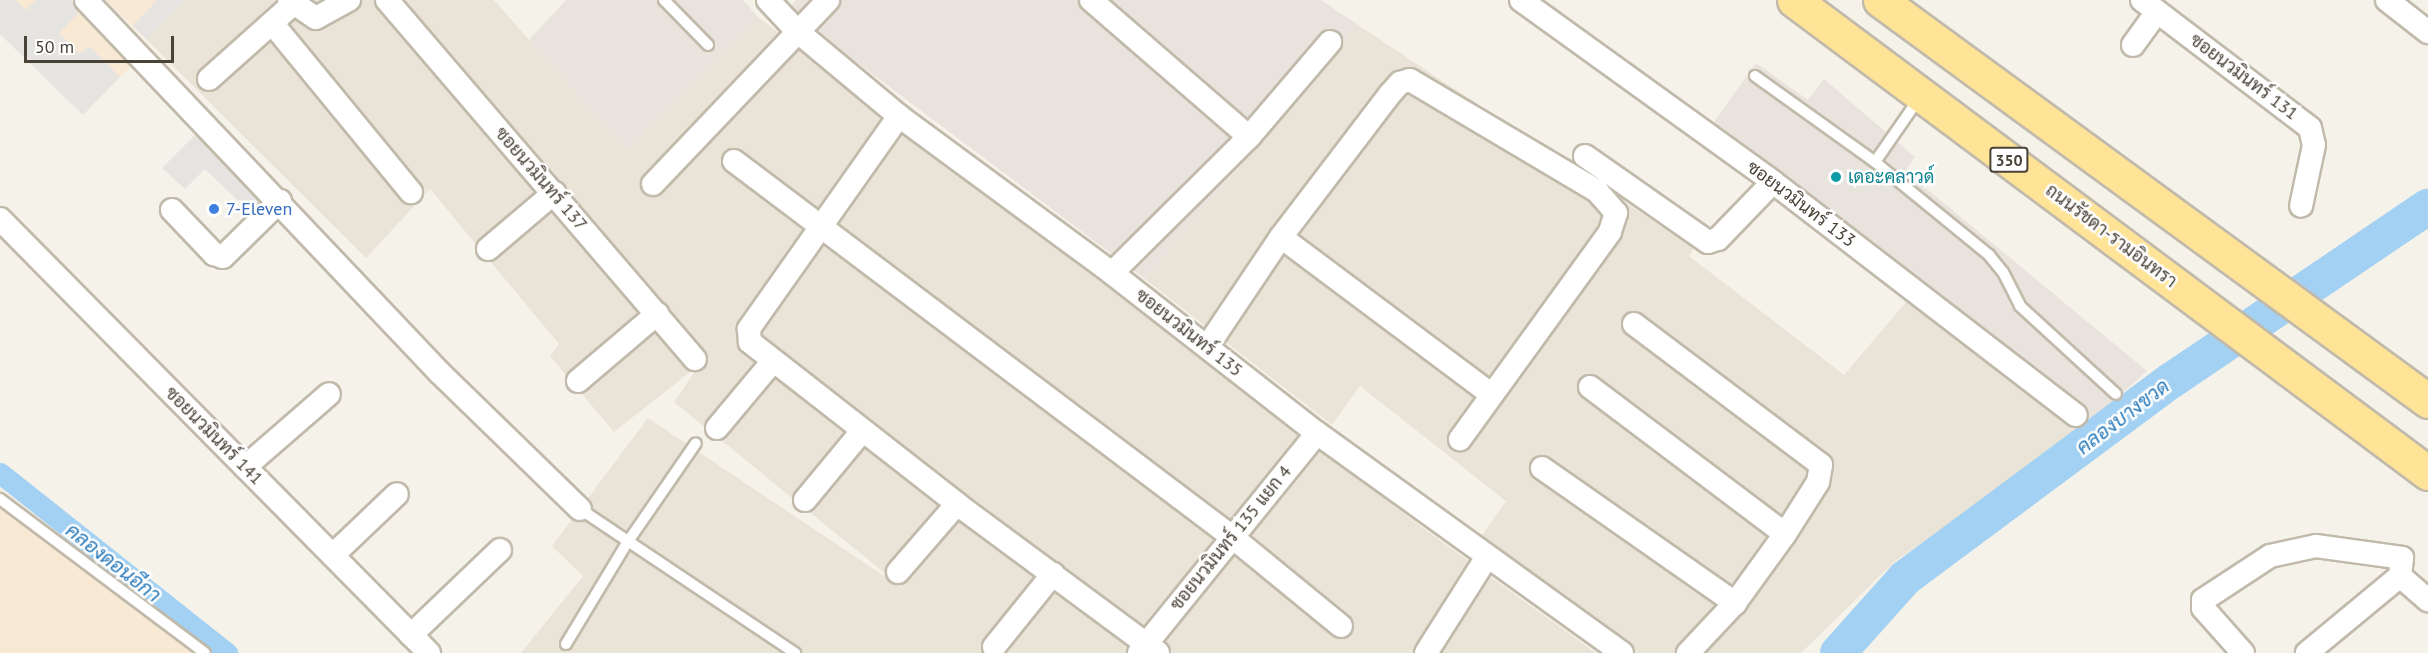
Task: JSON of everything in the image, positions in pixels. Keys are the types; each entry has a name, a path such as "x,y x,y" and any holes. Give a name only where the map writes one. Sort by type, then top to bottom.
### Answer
{"main road":[{"name":"ถนนรัชดา-รามอินทรา","path":"1794,0 2428,473"},
{"path":"1880,0 2428,400"}],"street":[{"path":"86,0 280,201 440,373 580,509"},
{"path":"209,79 272,23 291,2 316,18 349,0"},
{"name":"ซอยนวมินทร์ 137","path":"387,0 695,359"},
{"name":"ซอยนวมินทร์ 135","path":"768,0 797,31 899,116 1112,273 1317,433 1622,653"},
{"path":"653,184 828,0"},
{"path":"1091,0 1249,137"},
{"name":"ซอยนวมินทร์ 133","path":"1521,0 1773,182 2076,415"},
{"path":"2387,0 2428,32"},
{"path":"2133,45 2150,6"},
{"name":"ซอยนวมินทร์ 131","path":"2150,6 2310,128 2314,145 2301,206"},
{"path":"272,23 411,192"},
{"path":"1112,273 1249,137 1330,42"},
{"path":"1207,347 1281,237 1390,94 1405,81 1420,83 1597,191 1616,213 1616,222 1460,440"},
{"path":"899,116 823,229 749,329 750,342 862,432 1053,574 1148,650"},
{"path":"1586,156 1708,242 1718,240 1773,182"},
{"path":"734,161 1231,536 1341,626"},
{"path":"488,249 554,193"},
{"path":"172,210 214,254 223,257 280,201"},
{"name":"ซอยนวมินทร์ 141","path":"0,219 429,653"},
{"path":"1281,237 1491,394"},
{"path":"578,381 657,314"},
{"path":"1634,324 1817,459 1821,465 1818,482 1785,534 1735,603 1688,653"},
{"path":"717,428 773,362"},
{"path":"1590,387 1785,534"},
{"path":"244,466 329,394"},
{"path":"805,500 862,432"},
{"name":"ซอยนวมินทร์ 135 แยก 4","path":"1148,650 1231,536 1317,433"},
{"path":"1542,468 1735,603"},
{"path":"333,555 397,494"},
{"path":"898,572 957,504"},
{"path":"2243,653 2203,608 2203,600 2270,556 2316,546 2396,555 2404,563 2400,576 2307,653"},
{"path":"411,635 500,550"},
{"path":"1426,653 1487,557"},
{"path":"994,647 1053,574"},
{"path":"2400,576 2428,600"}],"lane":[{"path":"664,0 708,45"},
{"path":"1755,76 1875,162 1989,255 2003,272 2020,306 2116,394"},
{"path":"1875,162 1922,94"},
{"path":"566,644 627,543 696,443"},
{"path":"0,499 205,653"},
{"path":"580,509 627,543 795,653"}],"shaded area":[{"path":"0,0 71,0 134,63 83,115 0,34"},
{"path":"0,0 15,0 26,10 36,0 71,0 81,10 59,33 80,54 89,46 120,77 83,115 0,34"},
{"path":"106,0 184,0 146,39"},
{"path":"157,0 185,0 146,39 133,26"},
{"path":"184,0 494,0 626,151 758,17 1423,528 1596,653 521,653 583,576 552,546 648,418 908,592 674,402 700,364 614,432 550,356 559,344 430,189 366,258 146,39"},
{"path":"566,0 743,0 758,17 626,151 529,40"},
{"path":"796,0 1321,0 1358,25 1145,279 787,10"},
{"path":"1358,25 1694,248 1689,256 1844,375 1911,296 2088,427 1894,562 1801,653 1634,653 1478,541 1506,501 1360,386 1332,425 1145,279"},
{"path":"1756,63 1808,100 1824,79 1915,157 1905,171 2147,371 2092,419 1708,130"},
{"path":"199,131 270,200 254,216 205,169 185,189 162,168"},
{"path":"0,489 212,653 0,653"}],"waterway":[{"name":"คลองบางขวด","path":"1838,653 1905,578 2172,380 2428,207"},
{"name":"คลองดอนอีกา","path":"0,473 227,653"}],"place":[{"name":"เดอะคลาวด์","path":"1836,177"},
{"name":"7-Eleven","path":"214,209"}]}
